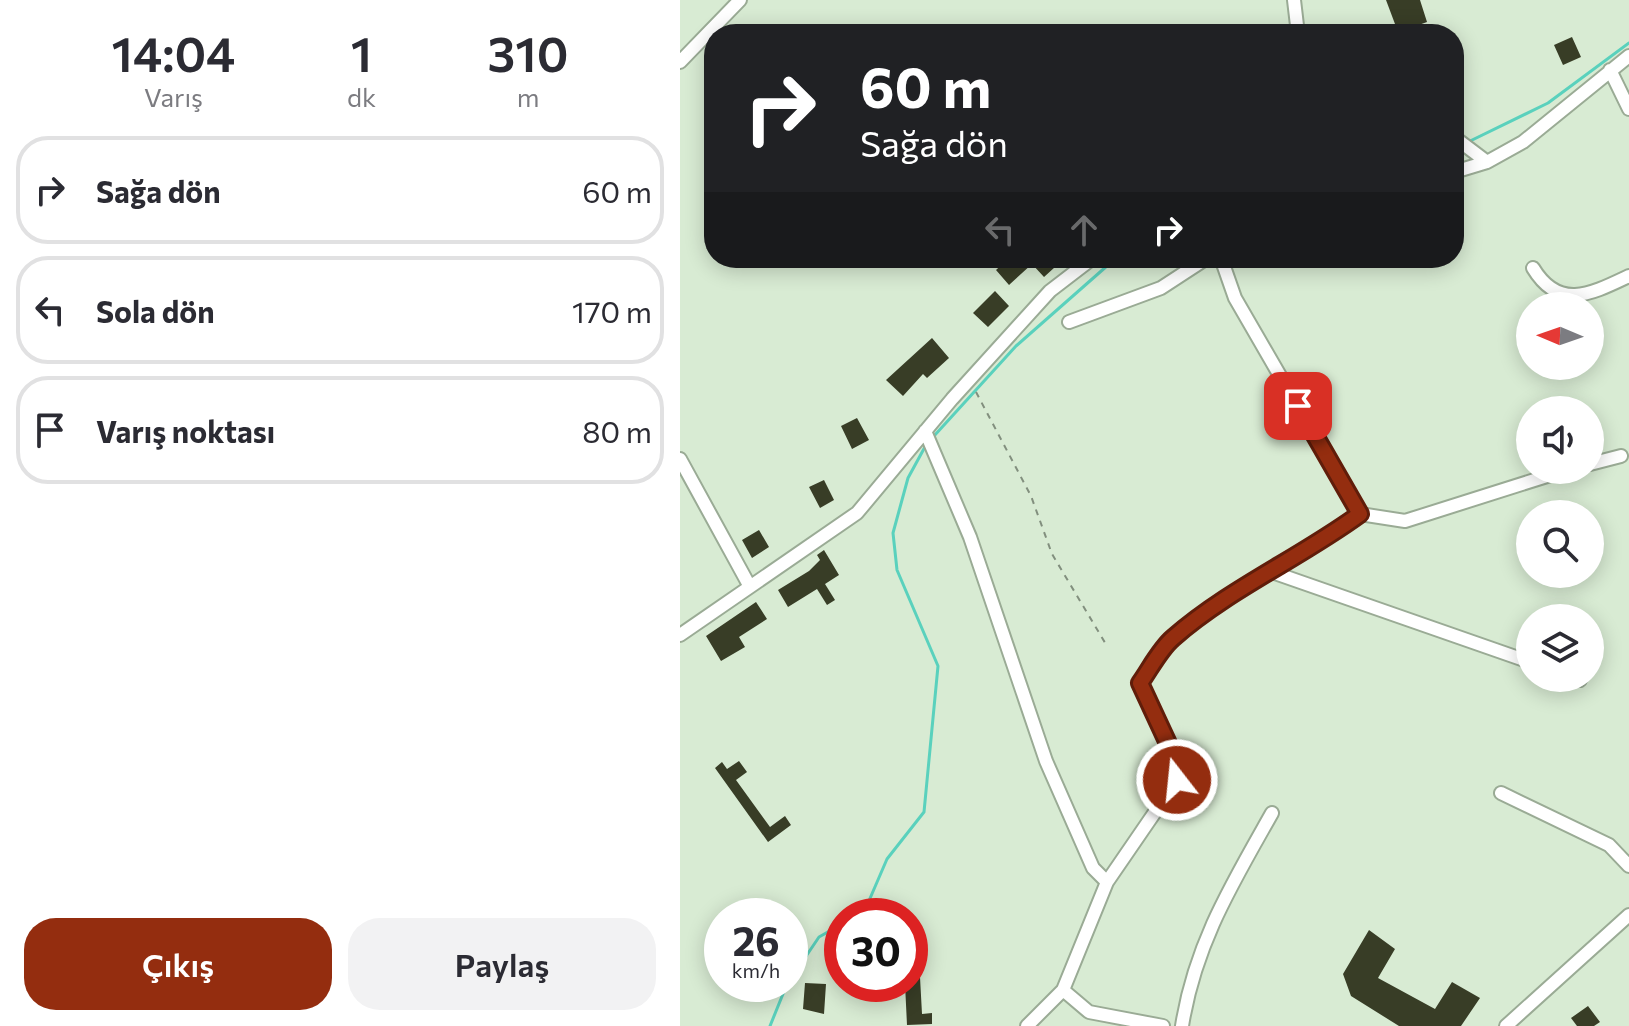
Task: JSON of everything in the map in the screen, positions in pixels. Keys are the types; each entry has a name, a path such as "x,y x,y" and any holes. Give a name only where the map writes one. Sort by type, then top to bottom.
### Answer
{"street":[{"path":"717,24 740,0"},
{"path":"1294,0 1297,24"},
{"path":"680,62 704,37"},
{"path":"1464,169 1487,162 1523,142 1629,56"},
{"path":"1610,70 1629,109"},
{"path":"1464,143 1487,162"},
{"path":"680,635 857,513 925,431 1050,291 1080,268"},
{"path":"1069,322 1161,288 1192,268"},
{"path":"1224,268 1235,298 1360,514"},
{"path":"1533,268 1544,287 1566,296 1594,292 1629,276"},
{"path":"925,431 970,537 1046,761 1093,868 1107,882"},
{"path":"1604,460 1621,456"},
{"path":"680,459 749,585"},
{"path":"1027,1026 1063,990 1107,882 1177,780 1178,765 1140,683 1171,639 1269,571 1319,544 1360,514 1405,521 1522,484"},
{"path":"1269,571 1516,657"},
{"path":"1501,793 1609,845 1629,866"},
{"path":"1182,1026 1197,955 1224,897 1272,813"},
{"path":"1506,1026 1629,915"},
{"path":"1063,990 1089,1012 1163,1026"}],"path":[{"path":"973,386 1031,496 1052,554 1107,646"}],"building":[{"path":"1386,0 1420,0 1427,22 1395,24"},
{"path":"1572,37 1581,57 1563,65 1554,45"},
{"path":"998,268 1028,268 1009,285 996,270"},
{"path":"1036,268 1054,268 1044,277"},
{"path":"995,291 1009,306 988,327 973,313"},
{"path":"932,338 949,358 927,378 923,374 903,396 886,380"},
{"path":"857,418 869,440 852,449 841,426"},
{"path":"824,480 834,500 820,508 809,487"},
{"path":"759,530 769,547 752,558 742,540"},
{"path":"824,550 839,575 825,584 835,600 827,605 817,589 788,607 778,590 809,571 820,560 817,555"},
{"path":"756,602 767,619 739,637 745,647 721,661 706,636"},
{"path":"739,761 747,772 736,780 770,827 785,816 791,825 768,842 715,768 722,762 727,769"},
{"path":"1369,930 1395,949 1378,978 1435,1009 1452,982 1480,998 1461,1026 1399,1026 1351,996 1343,974"},
{"path":"808,983 824,984 824,1014 803,1009 804,1002 808,1002"},
{"path":"906,1002 921,1002 922,1014 932,1013 932,1024 907,1025"},
{"path":"1588,1006 1600,1022 1594,1026 1577,1026 1571,1018"}],"waterway":[{"path":"1466,143 1548,103 1629,43"},
{"path":"934,436 1016,346 1105,268"},
{"path":"870,898 887,859 924,812 938,666 897,570 893,533 908,478 926,445"},
{"path":"808,953 824,934"},
{"path":"770,1026 780,1002"}],"route":[{"path":"1177,780 1178,765 1140,683 1171,639 1269,571 1319,544 1360,514 1298,406"}]}
